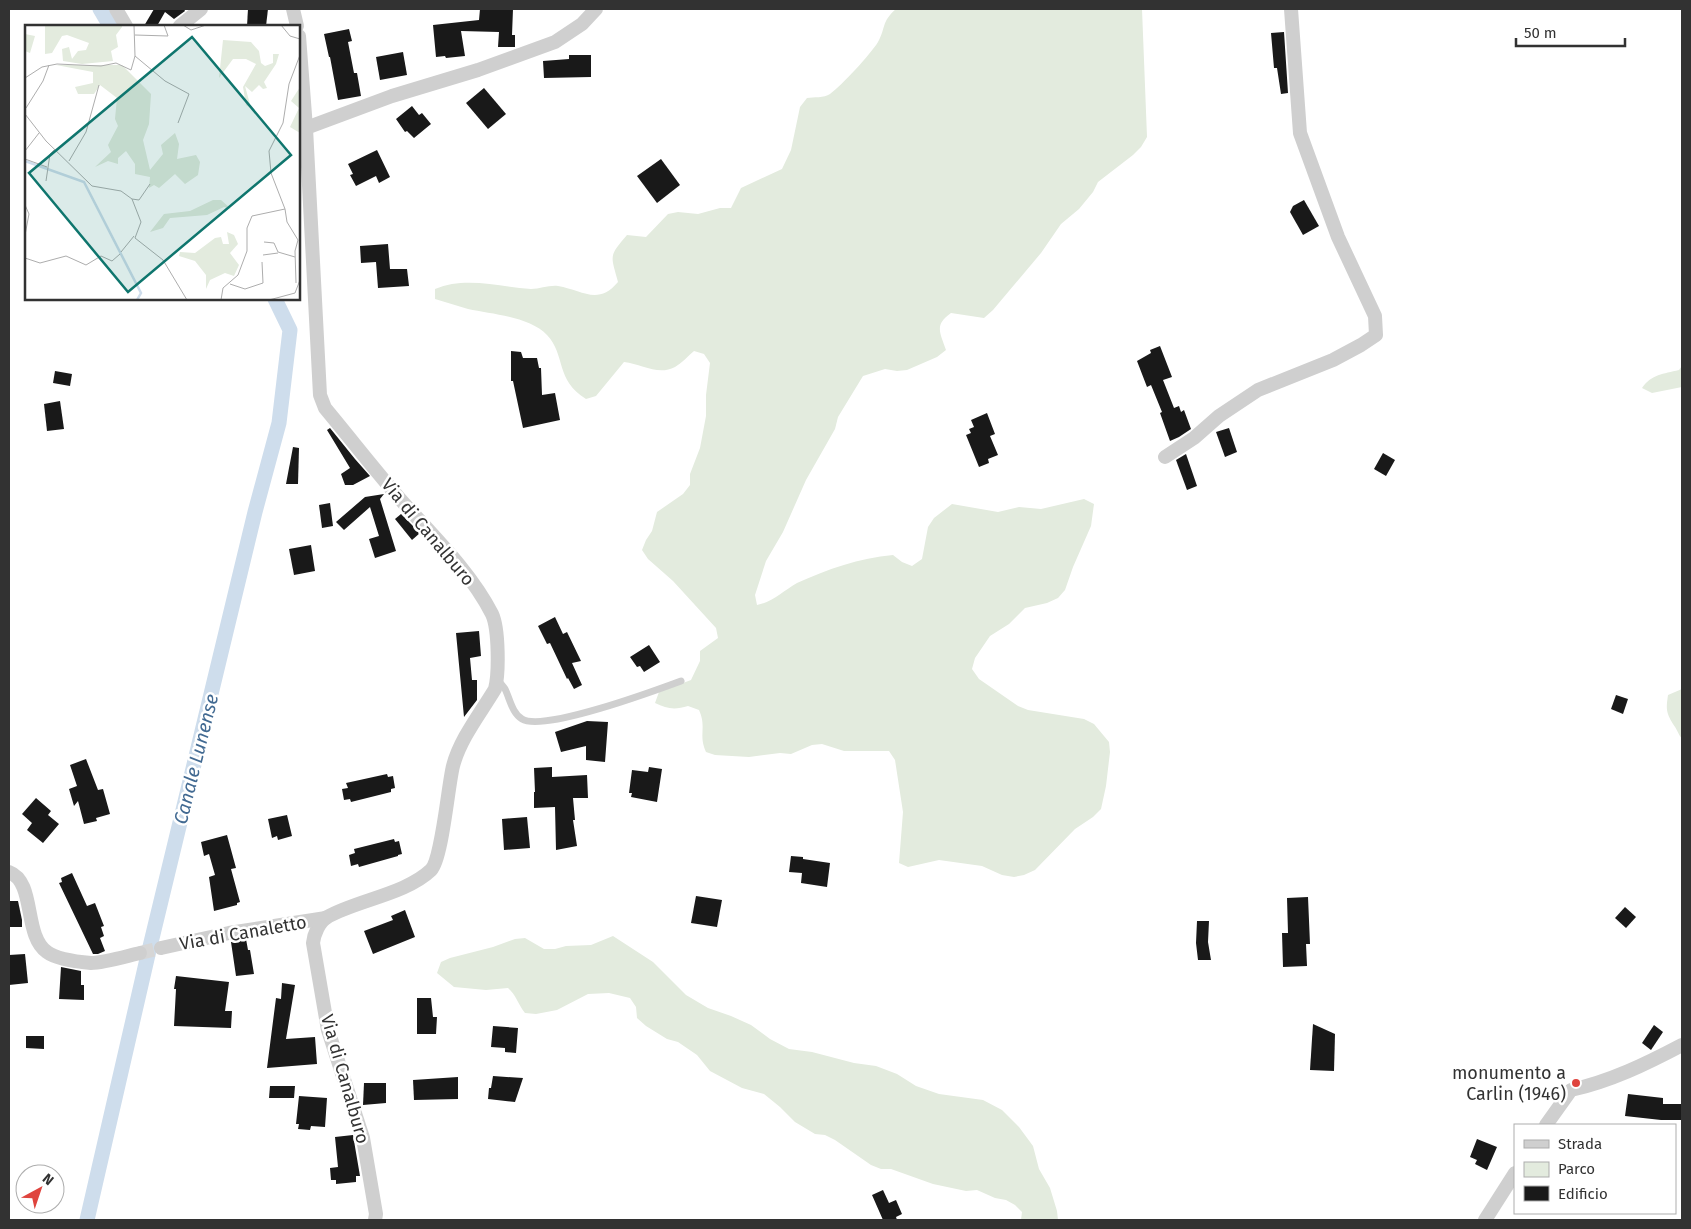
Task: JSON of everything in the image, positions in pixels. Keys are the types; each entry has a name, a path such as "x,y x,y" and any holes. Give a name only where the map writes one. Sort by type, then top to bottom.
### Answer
{"street":[{"path":"116,9 125,25"},
{"path":"181,25 201,9"},
{"path":"292,9 297,25"},
{"path":"306,128 392,96 478,70 555,42 582,24 596,9"},
{"path":"1165,457 1194,438 1219,416 1258,390 1333,360 1376,335 1375,316 1338,237 1300,133 1291,9"},
{"name":"Via di Canalburo","path":"300,49 320,395 325,408 392,490 471,580 492,615 496,630 498,680 495,689 458,751 453,767 438,855 433,869 414,882 326,918 314,933 313,943 328,1030 363,1138 376,1214 375,1220"},
{"path":"9,872 21,883 28,903 34,934 39,944 54,956 93,963 140,953"},
{"name":"Via di Canaletto","path":"160,948 229,934 326,918"},
{"path":"1547,1124 1572,1090 1595,1085 1635,1070 1682,1045"},
{"path":"1485,1220 1514,1175"}],"lane":[{"path":"498,680 505,689 519,717 525,721 534,722 568,717 681,681"}],"green space":[{"path":"896,9 1142,9 1147,137 1141,147 1098,182 1093,192 1079,209 1061,224 1041,253 984,318 951,313 942,321 940,329 946,350 937,357 907,370 885,369 863,376 838,417 835,429 806,480 783,532 766,561 755,595 757,605 763,604 797,583 832,569 868,559 893,555 902,562 912,566 922,559 928,527 934,518 952,504 998,512 1019,507 1041,509 1084,499 1094,504 1091,526 1065,590 1058,598 1047,603 1025,608 1009,624 990,636 975,658 972,669 979,679 1018,706 1028,710 1084,719 1094,724 1109,742 1110,752 1106,786 1101,809 1075,829 1035,870 1014,877 1002,875 982,866 939,860 908,867 899,863 903,812 895,760 889,751 844,751 822,744 812,745 791,754 780,753 749,757 715,755 706,752 699,710 688,706 667,708 655,703 659,692 691,680 700,661 700,651 718,638 716,628 673,581 648,559 642,550 652,531 657,512 683,494 690,485 690,474 700,448 706,416 706,395 710,363 704,354 694,351 675,367 662,370 624,362 596,396 586,399 576,392 570,384 565,376 553,343 540,329 521,320 468,309 435,299 435,289 459,283 483,283 531,289 558,286 597,295 611,289 618,282 613,261 614,252 627,235 646,237 668,214 678,212 698,214 720,208 731,208 741,188 782,169 791,150 800,107 807,98 822,97 830,94 848,77 874,48 886,21"},
{"path":"1682,366 1682,387 1652,393 1642,388 1654,377 1679,370"},
{"path":"1682,689 1682,739 1669,716 1667,707 1668,695"},
{"path":"613,936 653,962 686,995 708,1008 751,1025 770,1039 789,1049 876,1066 897,1074 916,1086 939,1094 983,1100 1002,1110 1019,1127 1033,1146 1039,1169 1050,1188 1058,1220 1021,1220 1022,1212 1006,1200 995,1198 977,1190 966,1191 933,1184 891,1169 881,1169 871,1165 835,1140 825,1135 815,1134 795,1122 764,1094 742,1088 710,1071 697,1055 678,1042 667,1039 637,1018 636,1007 630,998 609,993 588,994 557,1010 536,1014 525,1013 508,988 486,990 454,987 437,973 441,962 450,958 493,947 515,939 525,938 544,949 555,949 566,946 591,945"}],"building":[{"path":"154,9 184,9 185,11 174,19 165,12 158,25 145,25"},
{"path":"248,9 268,9 266,25 247,25"},
{"path":"480,9 513,9 512,35 515,35 515,47 498,47 499,32 461,31 465,56 436,57 433,25 479,20"},
{"path":"349,29 352,41 348,42 361,96 338,100 324,34"},
{"path":"1284,32 1288,93 1281,94 1277,68 1274,68 1271,33"},
{"path":"403,52 407,75 380,80 376,57"},
{"path":"569,55 591,55 591,77 544,78 543,61 569,59"},
{"path":"484,88 506,114 488,129 466,103"},
{"path":"412,106 419,115 422,113 431,124 414,138 407,131 405,132 396,119"},
{"path":"377,150 390,177 379,183 376,176 356,186 350,175 353,174 348,164"},
{"path":"661,159 680,185 657,203 637,176"},
{"path":"1304,200 1319,226 1303,235 1290,212 1293,206"},
{"path":"388,244 390,269 407,269 409,286 378,288 376,262 361,263 360,246"},
{"path":"1160,346 1172,377 1163,380 1174,408 1179,406 1181,412 1184,410 1191,429 1170,441 1160,413 1162,412 1151,385 1147,387 1137,361 1151,353 1150,350"},
{"path":"511,351 521,352 523,358 537,358 539,368 541,368 542,395 555,393 560,420 523,428 513,381 511,381"},
{"path":"55,371 72,374 70,386 53,383"},
{"path":"60,401 64,429 47,431 44,404"},
{"path":"987,413 995,434 990,436 998,455 988,459 989,463 979,467 966,435 971,433 969,429 974,427 971,420"},
{"path":"330,428 370,476 353,485 345,485 341,474 350,468 327,430"},
{"path":"1229,428 1237,452 1225,457 1216,432"},
{"path":"293,447 299,448 298,484 286,484"},
{"path":"1383,453 1395,460 1386,476 1374,469"},
{"path":"1186,454 1197,486 1187,490 1176,460"},
{"path":"384,494 380,499 396,551 375,558 369,539 379,536 370,507 344,530 336,522 365,497"},
{"path":"330,503 333,526 322,528 319,505"},
{"path":"401,514 420,533 412,540 395,519"},
{"path":"311,545 315,571 294,575 289,549"},
{"path":"555,617 563,634 567,632 581,661 572,663 582,685 574,689 567,679 550,643 547,644 538,626"},
{"path":"479,631 481,656 470,658 472,680 477,680 477,700 464,717 456,633"},
{"path":"649,645 660,662 644,672 640,666 637,667 630,657"},
{"path":"1616,695 1628,699 1623,714 1611,709"},
{"path":"587,721 608,722 605,762 586,760 586,746 561,752 555,732"},
{"path":"86,759 98,790 103,789 110,814 96,818 97,821 84,824 78,801 74,806 69,789 77,786 70,765"},
{"path":"552,767 552,777 587,775 588,798 573,798 575,820 573,820 577,846 556,850 555,807 534,808 534,768"},
{"path":"649,767 662,769 657,802 631,797 632,793 629,793 632,770 648,772"},
{"path":"387,774 388,777 393,776 395,788 391,789 391,792 351,802 350,799 344,800 342,789 348,788 346,783"},
{"path":"36,798 51,811 48,815 59,824 43,843 27,830 32,823 22,814"},
{"path":"287,815 292,836 278,840 277,836 272,838 268,819"},
{"path":"527,817 530,848 504,850 502,819"},
{"path":"227,835 236,868 231,869 240,902 237,905 214,911 209,877 215,875 209,854 204,856 201,842"},
{"path":"394,839 395,842 399,841 402,854 359,867 358,864 351,866 349,855 355,853 354,849"},
{"path":"791,856 830,863 827,887 801,883 802,873 789,872"},
{"path":"72,873 87,906 95,903 104,926 101,927 104,936 100,938 105,951 98,954 93,954 59,883 62,882 61,878"},
{"path":"696,896 722,900 717,927 691,923"},
{"path":"1308,897 1310,944 1306,944 1307,966 1283,967 1282,933 1288,933 1287,898"},
{"path":"9,901 18,901 22,927 9,927"},
{"path":"1625,907 1636,917 1626,928 1615,918"},
{"path":"405,910 415,937 373,954 364,931 393,920 391,916"},
{"path":"1197,921 1209,921 1208,942 1211,960 1198,960 1196,943"},
{"path":"246,939 254,974 236,976 231,942"},
{"path":"25,954 28,983 9,985 9,955"},
{"path":"61,967 81,971 81,985 84,985 84,1000 59,999"},
{"path":"176,976 229,982 225,1011 232,1011 231,1028 174,1026"},
{"path":"282,983 295,985 286,1039 315,1037 317,1064 267,1068 276,998 281,999"},
{"path":"417,998 431,998 433,1017 437,1017 436,1034 417,1034"},
{"path":"1313,1024 1335,1034 1334,1071 1310,1070"},
{"path":"1654,1025 1663,1032 1651,1050 1642,1043"},
{"path":"493,1026 518,1028 516,1053 505,1052 505,1048 491,1047"},
{"path":"26,1036 44,1036 44,1049 26,1048"},
{"path":"493,1076 523,1078 515,1102 488,1099"},
{"path":"458,1077 458,1099 414,1100 413,1080"},
{"path":"364,1083 386,1083 386,1103 363,1105"},
{"path":"270,1086 295,1086 294,1098 269,1098"},
{"path":"1628,1094 1663,1098 1663,1104 1682,1104 1682,1120 1625,1116"},
{"path":"299,1096 327,1098 325,1127 311,1126 310,1130 298,1129 299,1124 296,1124"},
{"path":"353,1135 360,1176 356,1176 356,1182 336,1184 336,1180 331,1180 330,1168 338,1167 335,1137"},
{"path":"1477,1139 1497,1147 1487,1170 1475,1164 1477,1160 1470,1157"},
{"path":"883,1190 889,1203 896,1200 902,1214 896,1217 897,1220 883,1220 872,1195"}],"waterway":[{"name":"Canale Lunense","path":"100,9 109,25"},
{"name":"Canale Lunense","path":"87,1220 147,959 255,512 279,423 290,330 275,300"}],"tunnel":[{"path":"140,953 161,948"}],"place":[{"name":"monumento a Carlin (1946)","path":"1576,1083"}]}
